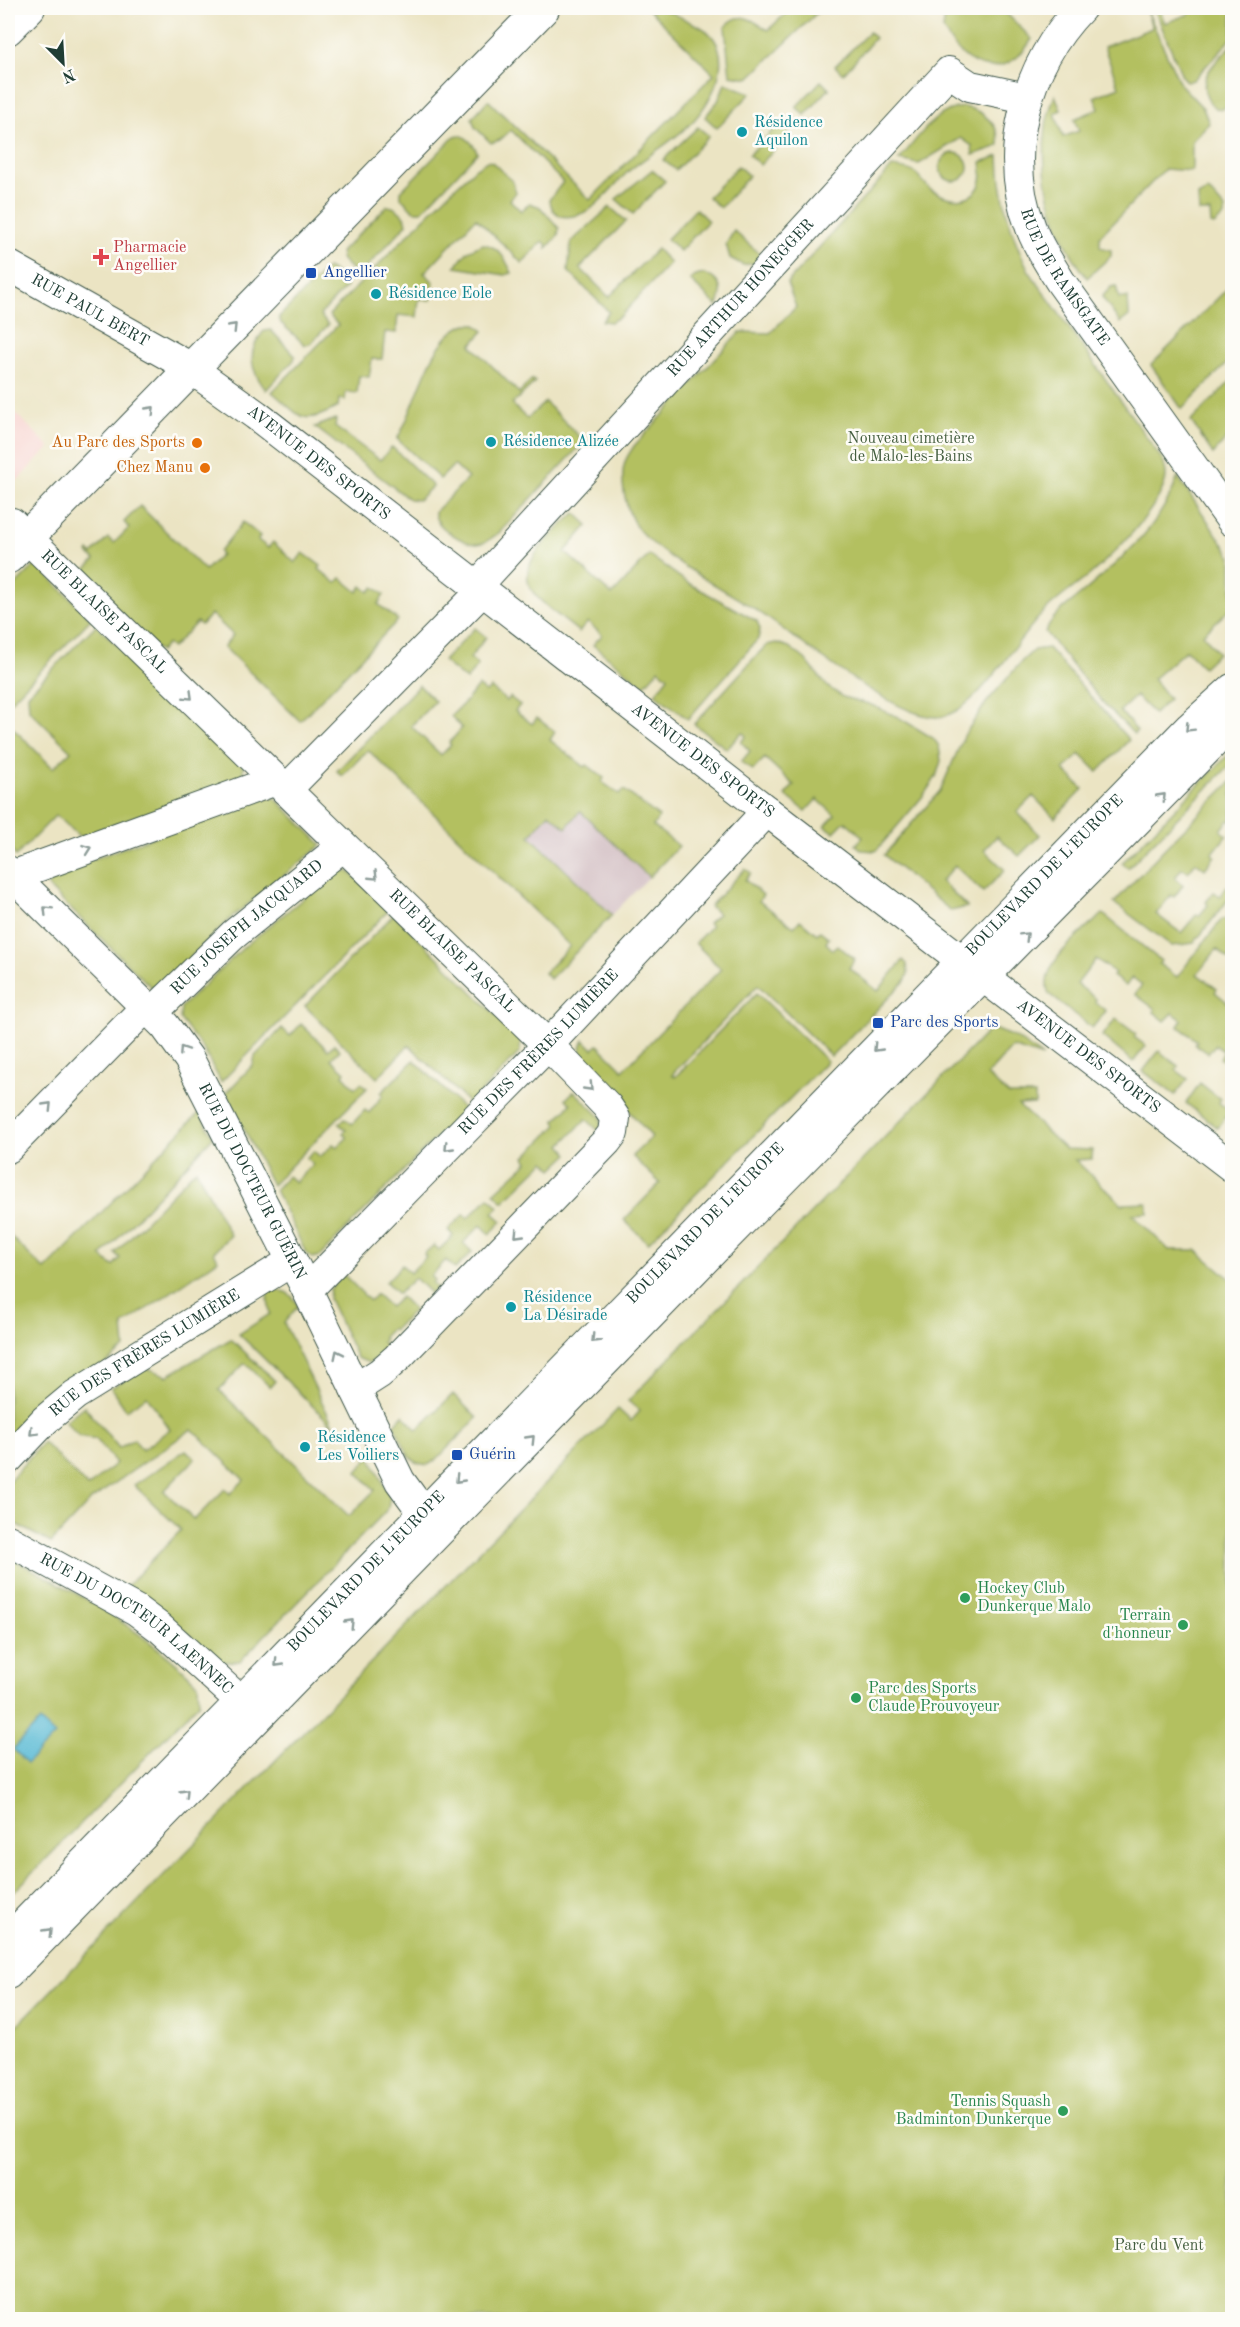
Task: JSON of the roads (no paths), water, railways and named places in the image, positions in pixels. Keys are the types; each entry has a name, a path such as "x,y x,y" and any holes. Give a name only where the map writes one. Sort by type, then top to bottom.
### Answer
{"main road":[{"path":"13,536 182,363 517,8"},
{"path":"182,363 543,8"}],"street":[{"path":"8,30 30,8"},
{"name":"RUE DE RAMSGATE","path":"1081,8 1065,25 1045,55 1027,98 1021,130 1019,168 1027,215 1038,244 1060,280 1233,521"},
{"name":"RUE ARTHUR HONEGGER","path":"479,589 949,72 970,86 1027,98"},
{"name":"RUE PAUL BERT","path":"8,265 182,363"},
{"name":"AVENUE DES SPORTS","path":"182,363 256,415 767,812 1233,1167"},
{"name":"RUE BLAISE PASCAL","path":"13,536 281,785 548,1045 615,1118 614,1132 393,1362 374,1378 355,1389"},
{"path":"10,873 281,785 479,589"},
{"name":"BOULEVARD DE L'EUROPE","path":"8,1974 250,1709 433,1521 707,1257 973,969 1190,727 1233,689"},
{"name":"BOULEVARD DE L'EUROPE","path":"973,969 1233,724"},
{"name":"RUE DES FRÈRES LUMIÈRE","path":"307,1290 548,1045 767,812"},
{"name":"RUE JOSEPH JACQUARD","path":"8,1148 149,1010 233,935 343,846"},
{"name":"RUE DU DOCTEUR GUÉRIN","path":"10,873 149,1010 172,1035 198,1074 400,1481 433,1521"},
{"name":"RUE DES FRÈRES LUMIÈRE","path":"8,1460 45,1420 85,1389 292,1261"},
{"name":"RUE DU DOCTEUR LAENNEC","path":"8,1540 136,1610 160,1628 250,1709"},
{"name":"BOULEVARD DE L'EUROPE","path":"8,1940 250,1709"}],"water":[{"path":"40,1721 55,1735 27,1763 13,1749"}],"place":[{"name":"Résidence Aquilon","path":"742,132"},
{"name":"Pharmacie Angellier","path":"101,257"},
{"name":"Angellier","path":"311,273"},
{"name":"Résidence Eole","path":"376,294"},
{"name":"Résidence Alizée","path":"491,442"},
{"name":"Au Parc des Sports","path":"197,443"},
{"name":"Chez Manu","path":"205,468"},
{"name":"Parc des Sports","path":"878,1023"},
{"name":"Résidence La Désirade","path":"511,1307"},
{"name":"Résidence Les Voiliers","path":"305,1447"},
{"name":"Guérin","path":"457,1455"},
{"name":"Hockey Club Dunkerque Malo","path":"965,1598"},
{"name":"Terrain d'honneur","path":"1183,1625"},
{"name":"Parc des Sports Claude Prouvoyeur","path":"856,1698"},
{"name":"Tennis Squash Badminton Dunkerque","path":"1063,2111"}],"park label":[{"name":"Nouveau cimetière de Malo-les-Bains","path":"911,448"},
{"name":"Parc du Vent","path":"1159,2246"}]}
